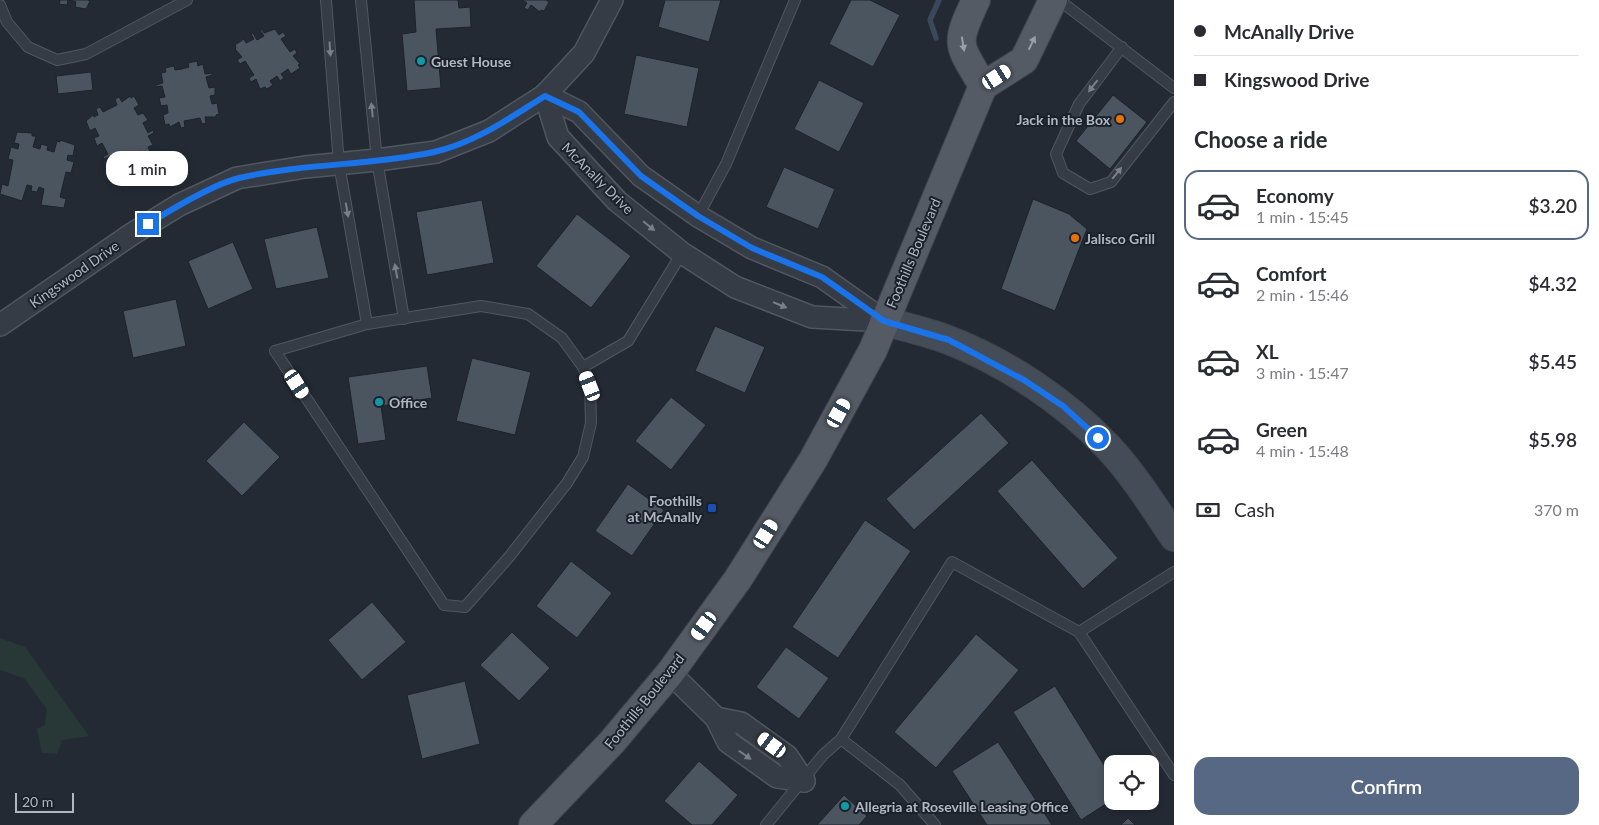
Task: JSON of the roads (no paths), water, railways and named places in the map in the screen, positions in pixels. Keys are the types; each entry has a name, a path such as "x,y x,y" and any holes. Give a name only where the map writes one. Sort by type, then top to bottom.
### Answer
{"main road":[{"path":"976,0 964,25 961,44 983,86 1024,60 1053,0"},
{"name":"Foothills Boulevard","path":"533,825 612,742 670,673 738,579 813,460 865,367 983,86"}],"street":[{"name":"Kingswood Drive","path":"0,325 179,204 237,178 305,167 436,152 489,131 545,96 584,53 612,0"},
{"name":"McAnally Drive","path":"545,96 579,112 641,176 698,216 752,248 822,277 884,321"},
{"name":"McAnally Drive","path":"545,96 558,137 617,201 682,254 735,287 812,318 884,321 949,340 1024,380 1063,406 1109,448 1151,502 1174,538"},
{"path":"670,673 716,718 741,723 787,756 804,781"}],"lane":[{"path":"0,5 7,22 28,47 57,60 86,54 187,0"},
{"path":"326,0 339,164 367,324"},
{"path":"362,0 377,160 404,319"},
{"path":"698,216 726,164 795,0"},
{"path":"1059,0 1174,88"},
{"path":"1122,47 1079,104 1069,121 1056,154 1063,173 1090,189 1111,182 1174,102"},
{"path":"583,368 628,341 682,254"},
{"path":"480,306 528,314 562,338 583,368 590,386 591,424 583,456 548,509 465,607 444,605 275,351 367,324 404,319 480,306"},
{"path":"766,825 804,781 823,755 841,739 952,562 1080,632 1174,775"},
{"path":"1080,632 1174,572"},
{"path":"841,739 900,785 935,825"}],"waterway":[{"path":"936,38 930,20 939,0"}],"place":[{"name":"Guest House","path":"421,61"},
{"name":"Jack in the Box","path":"1120,119"},
{"name":"Jalisco Grill","path":"1075,238"},
{"name":"Office","path":"379,402"},
{"name":"Foothills at McAnally","path":"712,508"},
{"name":"Allegria at Roseville Leasing Office","path":"845,806"}]}
